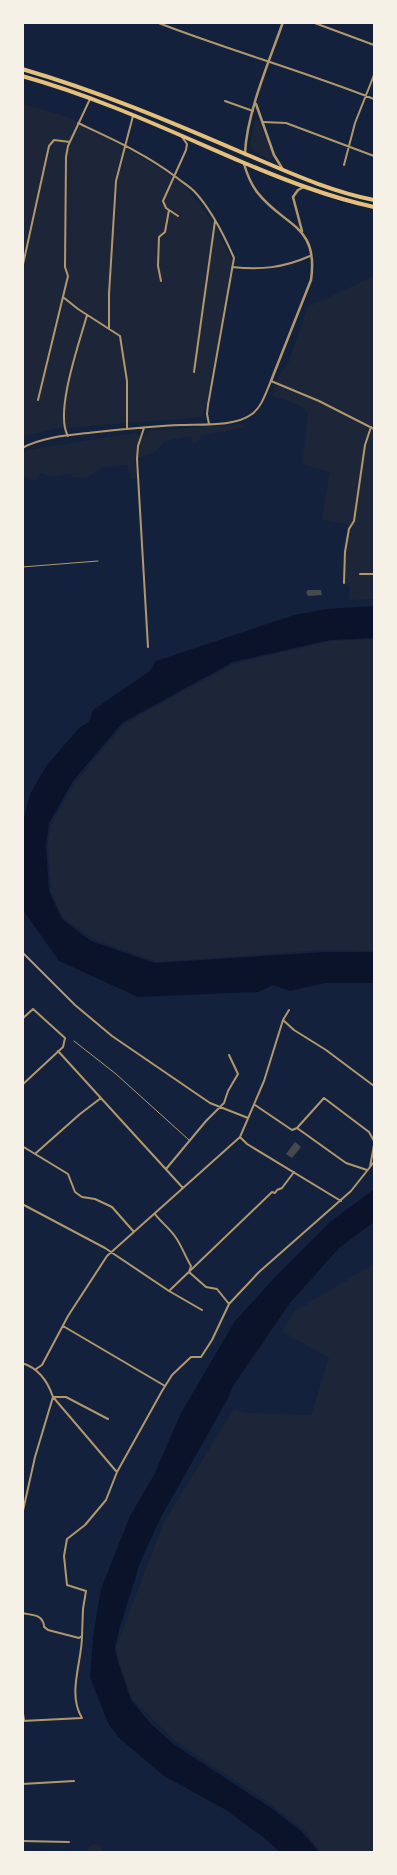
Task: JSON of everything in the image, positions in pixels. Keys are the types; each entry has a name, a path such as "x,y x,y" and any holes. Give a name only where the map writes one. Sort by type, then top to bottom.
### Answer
{"highway":[{"path":"22,69 75,86 245,153 320,186 374,200"},
{"path":"22,76 90,99 304,187 374,207"},
{"path":"244,162 245,153"}],"street":[{"path":"156,22 207,42 374,99"},
{"path":"245,153 246,138 253,111 283,22"},
{"path":"312,22 374,45"},
{"path":"344,164 348,146 374,74"},
{"path":"38,400 68,276 66,267 66,157 70,142 90,99"},
{"path":"225,100 253,111"},
{"path":"256,102 274,155 284,171"},
{"path":"109,329 109,294 116,181 126,145 128,129 133,116"},
{"path":"262,122 286,123 374,156"},
{"path":"78,123 126,145 194,190 215,221 234,258 208,405 209,424"},
{"path":"178,216 166,208 163,201 186,150 186,144 182,137"},
{"path":"22,269 49,146 54,140 70,142"},
{"path":"244,162 248,175 258,193 302,232"},
{"path":"22,448 36,442 68,436 128,429 209,424 239,420 254,413 271,381 311,280 314,262 309,245 302,232 293,197 298,190 304,187"},
{"path":"161,282 158,266 159,236 165,232 169,210"},
{"path":"194,372 215,221"},
{"path":"232,267 266,269 297,262 312,255"},
{"path":"62,297 120,336 127,381 128,429"},
{"path":"68,436 63,416 65,397 87,314"},
{"path":"271,381 319,401 373,428 365,445 354,521 348,529 344,583"},
{"path":"144,428 138,446 137,459 148,647"},
{"path":"360,574 374,574"},
{"path":"22,952 90,1019 145,1060 210,1103 249,1118"},
{"path":"22,1019 33,1009 65,1038 63,1047 22,1085"},
{"path":"36,1369 42,1365 63,1326 107,1256 240,1137 255,1105 283,1020 289,1010"},
{"path":"283,1020 294,1030 326,1050 374,1086"},
{"path":"58,1051 184,1188"},
{"path":"166,1169 224,1102 238,1074 229,1056"},
{"path":"36,1154 80,1114 102,1098"},
{"path":"255,1105 292,1130 297,1128 324,1098 369,1132 374,1141"},
{"path":"297,1128 346,1162 367,1170"},
{"path":"240,1137 247,1144 341,1200"},
{"path":"370,1167 374,1145"},
{"path":"22,1146 68,1174 75,1192 82,1197 95,1199 112,1207 134,1232"},
{"path":"22,1708 23,1721 82,1718 78,1712 76,1688 86,1591 67,1585 64,1556 67,1540 85,1525 106,1500 117,1472 165,1386 184,1362 191,1357 201,1357 212,1340 229,1304 259,1272 351,1191 374,1162"},
{"path":"169,1291 272,1192 275,1193 282,1188 294,1172"},
{"path":"22,1204 111,1252 169,1291 202,1310"},
{"path":"155,1214 179,1243 182,1252 192,1266 189,1272"},
{"path":"189,1272 206,1288 217,1289 229,1304"},
{"path":"63,1326 165,1386"},
{"path":"22,1363 36,1369 54,1397 117,1472"},
{"path":"54,1397 66,1397 108,1419"},
{"path":"22,1515 35,1457 54,1397"},
{"path":"22,1613 38,1616 42,1619 44,1628 48,1630 79,1638 82,1636"},
{"path":"22,1784 74,1781"},
{"path":"22,1841 69,1842"}],"lane":[{"path":"22,566 98,561"},
{"path":"74,1041 116,1074 190,1141"}],"shaded area":[{"path":"23,104 68,117 118,142 183,183 214,223 235,266 203,417 53,429 25,436 23,439"},
{"path":"257,119 273,156 271,160 255,152 250,144 255,120"},
{"path":"374,276 374,599 349,600 350,586 342,582 343,552 347,524 322,520 330,472 302,464 308,414 305,410 302,407 272,396 277,378 288,363 308,307"},
{"path":"245,424 243,428 204,435 193,445 191,436 165,441 155,452 135,459 137,478 131,480 127,465 102,467 87,478 73,477 70,473 53,477 40,473 37,480 30,481 28,477 23,476 22,454 27,450 136,433 142,439 146,431"},
{"path":"374,606 374,638 330,640 233,662 122,723 73,781 49,823 46,845 49,891 62,919 91,941 155,963 324,952 374,952 374,983 325,983 290,991 273,985 258,992 138,997 59,961 23,910 23,822 30,794 47,765 80,727 89,722 93,710 150,671 156,661 294,615 326,609"},
{"path":"374,639 374,951 324,950 157,962 93,939 63,918 51,891 48,843 51,825 74,784 124,724 233,664 330,641"},
{"path":"374,1189 374,1222 339,1248 290,1303 233,1386 160,1519 140,1563 115,1648 131,1700 151,1724 172,1743 274,1810 302,1832 319,1852 280,1852 226,1810 164,1776 118,1737 108,1723 90,1677 93,1637 101,1589 130,1516 154,1475 181,1413 235,1321 277,1275 330,1222"},
{"path":"374,1264 374,1852 320,1852 305,1831 268,1802 175,1741 132,1699 119,1662 116,1647 164,1522 234,1409 245,1413 311,1415 329,1358 282,1331 294,1312"},
{"path":"91,1845 100,1845 102,1852 86,1852"}],"building":[{"path":"308,590 321,590 322,595 308,596 306,592"},
{"path":"295,1142 301,1147 292,1158 286,1154"}]}
